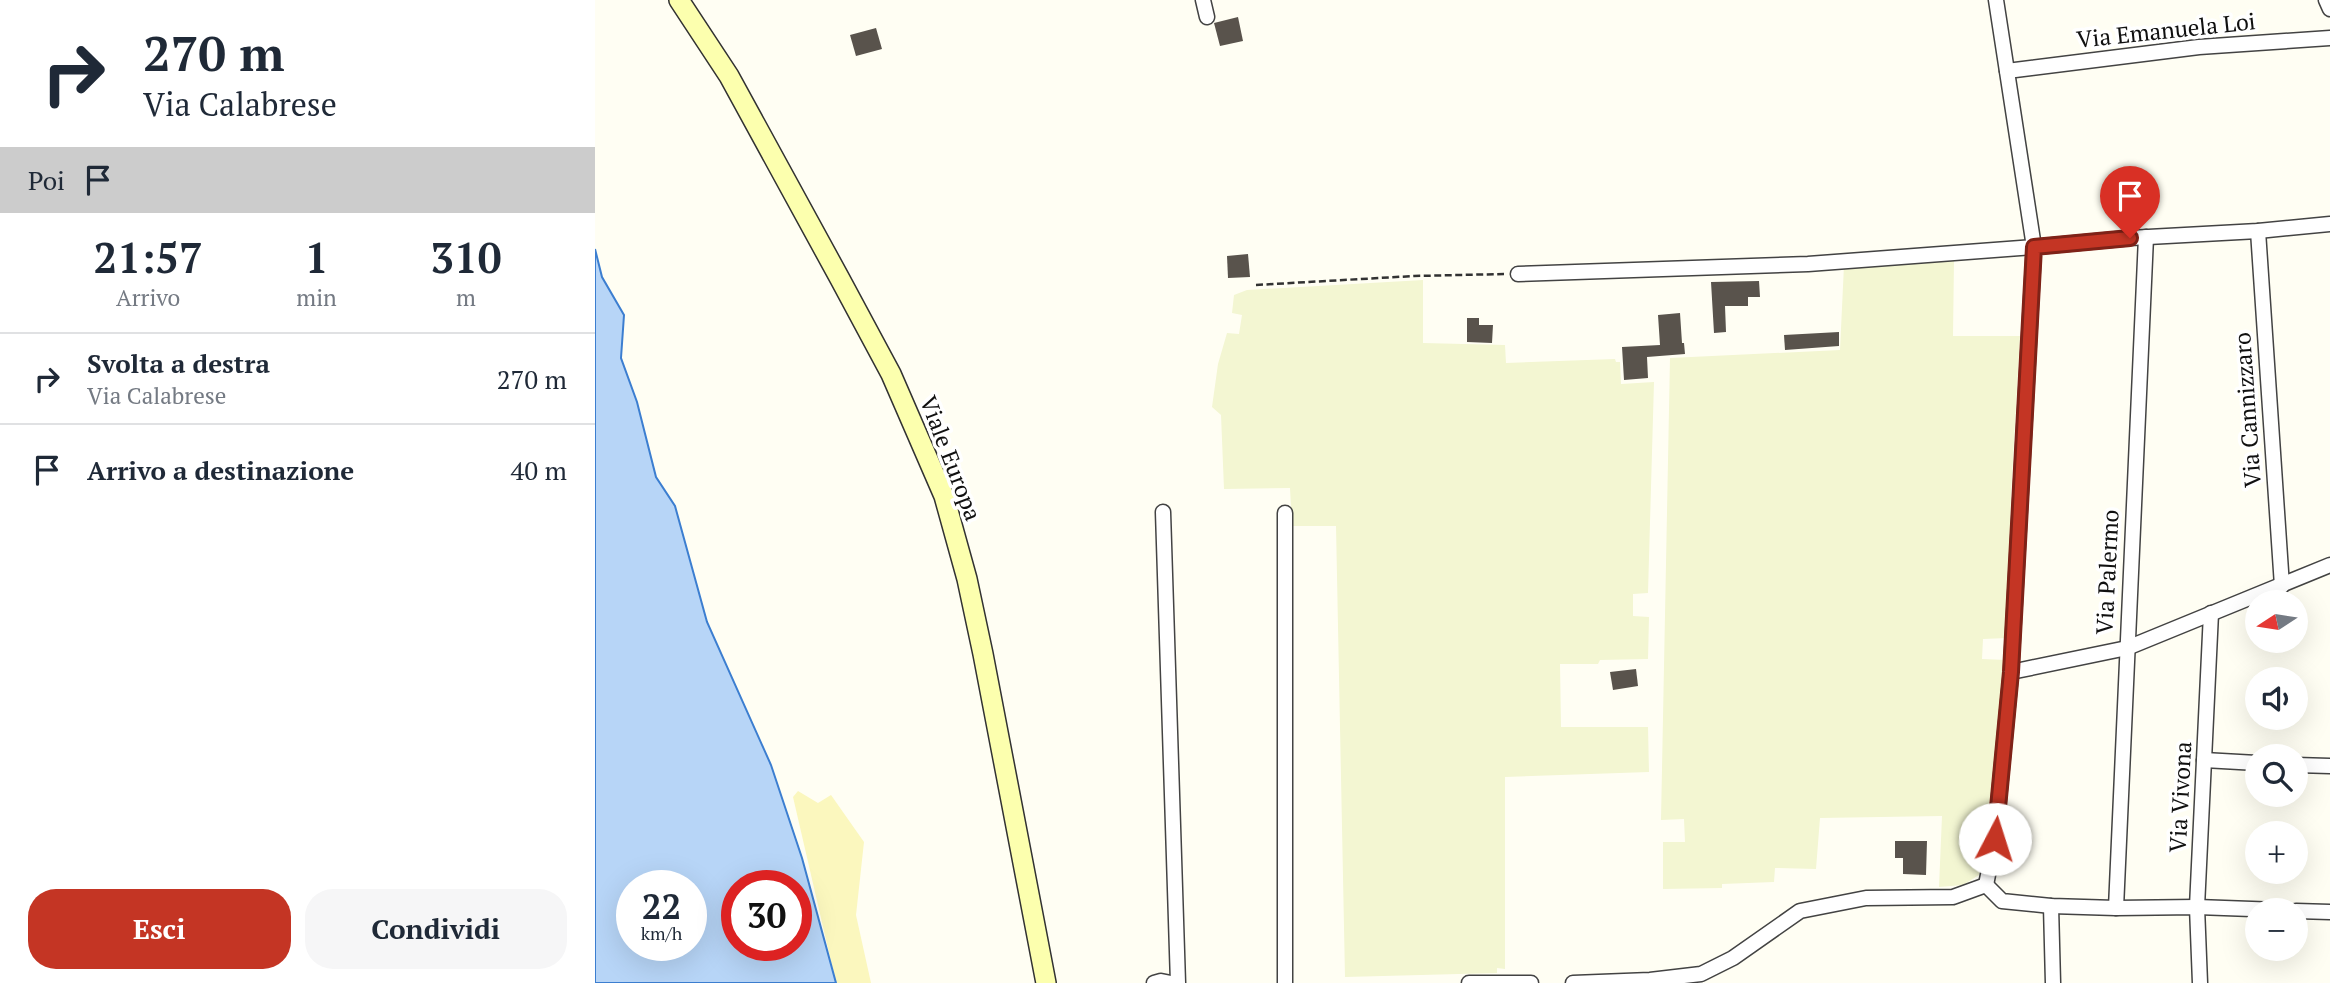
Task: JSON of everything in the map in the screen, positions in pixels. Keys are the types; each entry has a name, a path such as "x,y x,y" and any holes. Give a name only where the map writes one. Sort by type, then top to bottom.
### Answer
{"street":[{"name":"Viale Europa","path":"679,0 729,76 891,374 944,496 967,579 983,654 1045,982"},
{"path":"1203,0 1207,17"},
{"path":"1986,885 1995,839 2011,672 2034,247 1996,0"},
{"path":"2326,0 2330,9"},
{"name":"Via Emanuela Loi","path":"2007,71 2199,47 2330,38"},
{"path":"1518,274 1808,264 2330,224"},
{"name":"Via Cannizzaro","path":"2258,231 2282,586"},
{"name":"Via Palermo","path":"2116,908 2146,237"},
{"path":"1163,512 1178,983"},
{"path":"1285,513 1285,983"},
{"path":"2011,672 2127,648 2330,565"},
{"name":"Via Vivona","path":"2200,983 2197,907 2211,613"},
{"path":"2204,760 2245,762"},
{"path":"2308,765 2330,766"},
{"path":"1986,885 2002,901 2051,906 2245,909"},
{"path":"1573,983 1650,980 1701,974 1733,958 1800,911 1866,898 1953,897 1986,885"},
{"path":"2051,906 2053,983"},
{"path":"2308,911 2330,912"},
{"path":"1154,983 1171,983"},
{"path":"1469,983 1531,983"}],"path":[{"path":"1256,285 1414,276 1518,274"}],"green space":[{"path":"1954,260 1953,336 2020,336 2011,495 2007,638 1983,639 1982,659 2006,660 1987,850 1979,875 1963,885 1939,887 1942,816 1820,818 1816,869 1775,868 1774,882 1722,884 1722,888 1663,889 1663,842 1685,842 1684,819 1661,820 1670,358 1840,350 1844,265"},
{"path":"1423,280 1423,343 1505,345 1506,363 1615,359 1620,362 1621,384 1654,382 1648,593 1633,594 1633,616 1649,617 1648,659 1600,660 1598,664 1560,664 1561,727 1648,727 1649,772 1505,777 1505,969 1497,968 1497,973 1345,977 1336,526 1292,526 1290,488 1224,489 1221,415 1212,407 1218,364 1227,333 1239,334 1242,315 1232,313 1234,295 1247,290"}],"sand":[{"path":"798,791 818,803 831,795 864,842 856,915 871,983 836,983 793,797"}],"water":[{"path":"595,249 602,277 624,315 621,358 637,402 656,477 675,506 707,622 771,765 805,870 721,870 721,961 812,961 812,895 836,983 595,983"}],"building":[{"path":"1238,17 1243,41 1220,46 1214,23"},
{"path":"876,28 882,49 856,56 850,35"},
{"path":"1248,254 1250,277 1228,278 1227,256"},
{"path":"1759,281 1760,297 1748,297 1748,306 1725,306 1726,332 1714,333 1711,282"},
{"path":"1680,313 1685,354 1647,357 1648,378 1624,380 1622,347 1660,345 1658,315"},
{"path":"1467,318 1479,318 1479,325 1493,325 1492,343 1467,342"},
{"path":"1839,332 1839,346 1785,350 1784,335"},
{"path":"1636,669 1638,686 1613,690 1610,672"},
{"path":"1895,841 1927,841 1926,875 1903,874 1903,858 1895,858"}],"route":[{"path":"1995,839 2011,672 2034,247 2130,238"}]}
